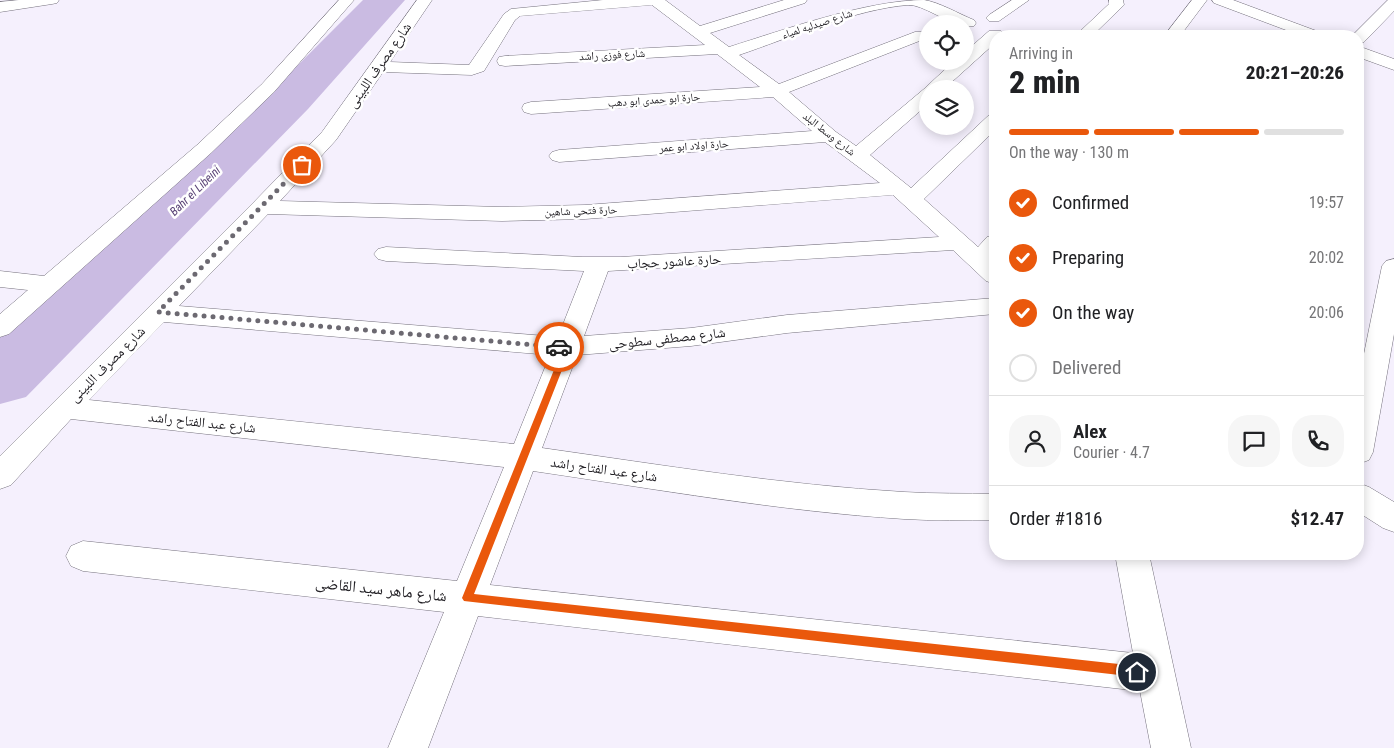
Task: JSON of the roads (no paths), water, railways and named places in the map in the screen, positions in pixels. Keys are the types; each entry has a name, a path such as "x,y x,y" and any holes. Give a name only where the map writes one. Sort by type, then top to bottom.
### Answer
{"street":[{"path":"0,8 52,0"},
{"path":"0,328 204,149 268,88 347,0"},
{"name":"شارع مصرف اللبينى","path":"0,476 329,136 425,0"},
{"path":"538,1 561,0"},
{"path":"378,67 472,70 478,67 509,17 516,12 655,0"},
{"name":"شارع وسط البلد","path":"655,0 691,22 722,51 777,92 829,136 905,193 987,268"},
{"path":"715,11 758,0"},
{"path":"691,22 800,0"},
{"path":"911,0 948,15"},
{"name":"شارع صيدليه لمياء","path":"722,51 854,11 911,0"},
{"path":"992,30 1022,0"},
{"path":"1089,30 1116,5 1116,0"},
{"path":"1177,30 1200,0"},
{"path":"1219,0 1299,30"},
{"path":"1364,33 1394,2"},
{"path":"1251,12 1266,4"},
{"path":"1265,30 1271,20"},
{"path":"974,50 989,33"},
{"name":"حارة ابو حمدى ابو دهب","path":"531,108 777,92 919,36"},
{"name":"شارع فوزى راشد","path":"505,61 722,51"},
{"path":"1364,54 1394,65"},
{"path":"943,80 955,70"},
{"path":"857,156 919,102"},
{"path":"905,193 989,125"},
{"name":"حارة اولاد ابو عمر","path":"558,156 829,136"},
{"name":"حارة فتحى شاهين","path":"262,207 502,214 585,212 905,193"},
{"name":"حارة عاشور حجاب","path":"386,254 598,265 961,243"},
{"path":"408,748 598,265"},
{"path":"1364,421 1394,266"},
{"path":"0,279 48,284"},
{"name":"شارع مصطفى سطوحى","path":"158,312 567,347 691,337 787,324 989,307"},
{"name":"شارع عبد الفتاح راشد","path":"64,408 523,457 748,490 854,502 906,506 989,507"},
{"path":"1364,500 1394,518"},
{"name":"شارع ماهر سيد القاضى","path":"83,556 1156,674"},
{"path":"1133,560 1170,748"}],"waterway":[{"name":"Bahr el Libeini","path":"0,378 291,99 385,0"}]}
